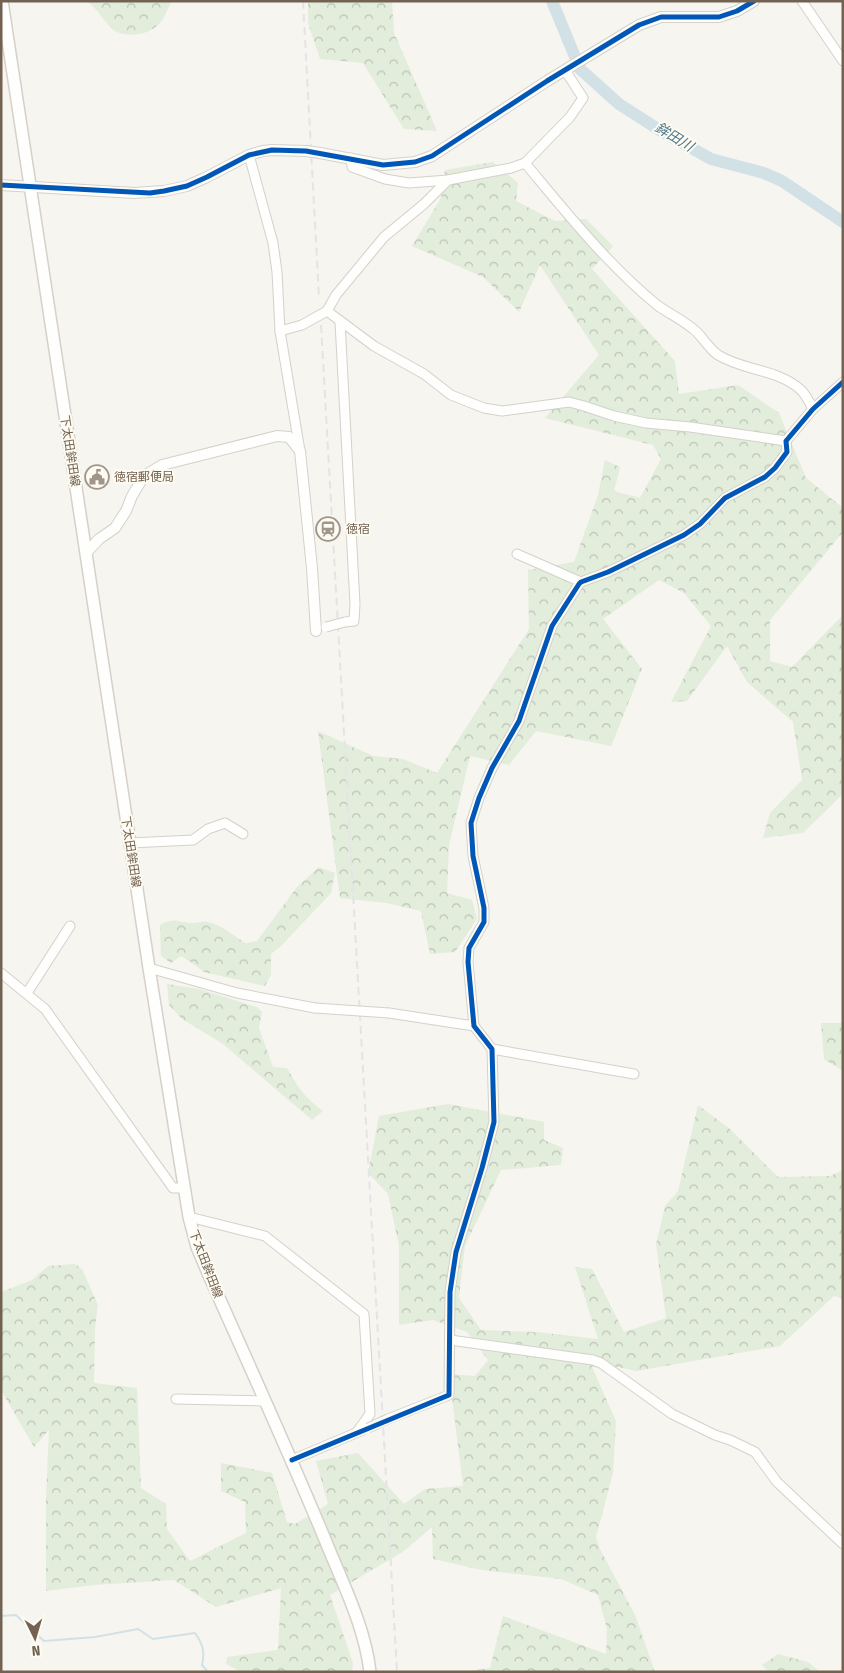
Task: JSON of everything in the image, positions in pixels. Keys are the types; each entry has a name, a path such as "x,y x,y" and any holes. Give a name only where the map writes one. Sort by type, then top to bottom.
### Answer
{"main road":[{"name":"下太田鉾田線","path":"2,1 149,968 189,1217 197,1247 292,1460 364,1637 370,1672"}],"street":[{"path":"1,185 134,193 164,192 187,186 249,155 272,150 306,151 383,165 416,162 432,156 639,25 652,19 669,16 719,17 737,11 754,1"},
{"path":"802,1 843,61"},
{"path":"351,158 352,167 384,179 409,183 448,180 512,168 525,163 570,117 583,98 568,69"},
{"path":"249,155 273,243 277,272 280,331 300,451 312,568 321,629 354,621 355,604 340,322"},
{"path":"525,163 606,257 658,305 693,328 718,355 740,366 788,381 803,391 813,409"},
{"path":"280,331 302,325 327,310 336,295 384,238 424,204 448,180"},
{"path":"327,310 340,322 374,346 424,374 452,396 484,408 502,411 569,402 614,416 646,423 690,426 786,441"},
{"path":"292,1460 448,1395 450,1292 456,1252 494,1122 492,1049 474,1026 468,962 469,948 484,922 484,908 473,856 470,823 492,768 519,721 552,626 581,582 608,572 684,535 700,524 725,498 765,477 775,468 787,452 786,441 813,409 843,382"},
{"path":"86,552 99,539 115,528 144,476 162,465 277,436 290,437 300,451"},
{"path":"516,554 581,582"},
{"path":"130,843 193,840 208,829 225,823 243,834"},
{"path":"27,993 70,926"},
{"path":"149,968 237,993 315,1008 389,1013 474,1026"},
{"path":"1,973 45,1009 173,1188 183,1188"},
{"path":"492,1049 634,1074"},
{"path":"189,1217 265,1236 364,1314 370,1414 357,1432"},
{"path":"450,1340 593,1360 601,1363 672,1414 755,1452 777,1482 843,1544"},
{"path":"176,1399 266,1402"}],"green space":[{"path":"86,1 172,1 160,23 153,29 141,34 127,35 110,27"},
{"path":"308,1 392,1 394,33 437,131 404,129 363,63 320,59 308,23"},
{"path":"493,162 518,183 516,201 555,221 586,219 613,246 592,269 675,361 679,394 738,385 779,413 806,478 843,508 843,532 770,620 770,661 792,667 843,615 843,794 803,833 763,838 770,813 802,780 793,722 747,682 727,646 687,701 671,702 711,626 684,593 659,580 603,619 642,669 611,746 536,731 509,765 470,756 449,845 447,893 472,900 477,919 455,952 430,954 421,911 387,903 340,898 318,731 373,756 403,759 437,773 529,629 528,570 574,562 598,495 605,460 620,467 614,491 640,498 661,459 653,445 545,418 599,355 540,265 519,312 483,277 412,246 441,198 445,170"},
{"path":"319,867 335,873 331,893 281,946 271,954 271,975 265,986 204,972 181,956 171,963 161,956 160,925 172,921 212,923 246,943 257,941 297,887"},
{"path":"167,984 199,989 257,1007 262,1012 259,1028 273,1067 287,1068 302,1092 323,1111 312,1120 223,1044 182,1019 169,1005"},
{"path":"821,1023 843,1023 843,1071 824,1059"},
{"path":"448,1104 544,1122 544,1140 563,1148 561,1165 501,1170 465,1246 459,1298 481,1330 537,1332 598,1339 575,1267 592,1269 624,1332 666,1318 656,1244 665,1206 678,1191 698,1105 730,1129 778,1177 830,1176 843,1170 843,1299 834,1296 780,1346 636,1371 618,1367 592,1367 616,1421 613,1473 596,1537 600,1549 635,1615 655,1672 562,1670 558,1672 462,1672 490,1668 503,1616 606,1654 607,1629 598,1595 561,1579 482,1570 433,1559 432,1527 404,1551 330,1595 353,1663 352,1672 241,1672 226,1664 227,1657 278,1650 281,1588 216,1607 174,1580 94,1585 46,1591 46,1500 49,1430 34,1447 1,1390 1,1292 32,1280 48,1266 75,1264 82,1269 98,1305 95,1327 94,1383 137,1388 141,1488 166,1504 167,1529 190,1561 246,1533 245,1502 221,1491 221,1463 272,1473 287,1522 295,1524 328,1504 316,1461 358,1453 404,1504 425,1489 463,1486 449,1374 475,1376 488,1360 467,1332 433,1320 399,1325 399,1246 388,1194 368,1173 379,1116"},
{"path":"778,1654 808,1662 820,1672 769,1672 762,1665"}],"waterway":[{"name":"鉾田川","path":"552,1 580,69 619,104 661,131 711,159 764,173 782,181 843,222"},
{"path":"1,1616 16,1615 44,1641 95,1637 138,1629 153,1639 195,1633 203,1648 202,1665 208,1672"}],"railway":[{"path":"303,1 319,297"},
{"path":"321,325 397,1672"}],"cycle path":[{"path":"1,185 150,193 187,186 249,155 272,150 306,151 383,165 415,162 432,156 547,81 639,25 661,17 719,17 737,11 754,1"},
{"path":"292,1460 449,1395 450,1292 456,1252 494,1122 492,1049 474,1026 468,962 469,948 484,922 484,908 473,856 471,823 492,768 519,721 552,626 581,582 608,572 684,535 700,524 725,498 765,477 775,468 787,452 786,441 813,409 843,382"}],"place":[{"name":"徳宿郵便局","path":"97,477"},
{"name":"徳宿","path":"328,529"}]}
